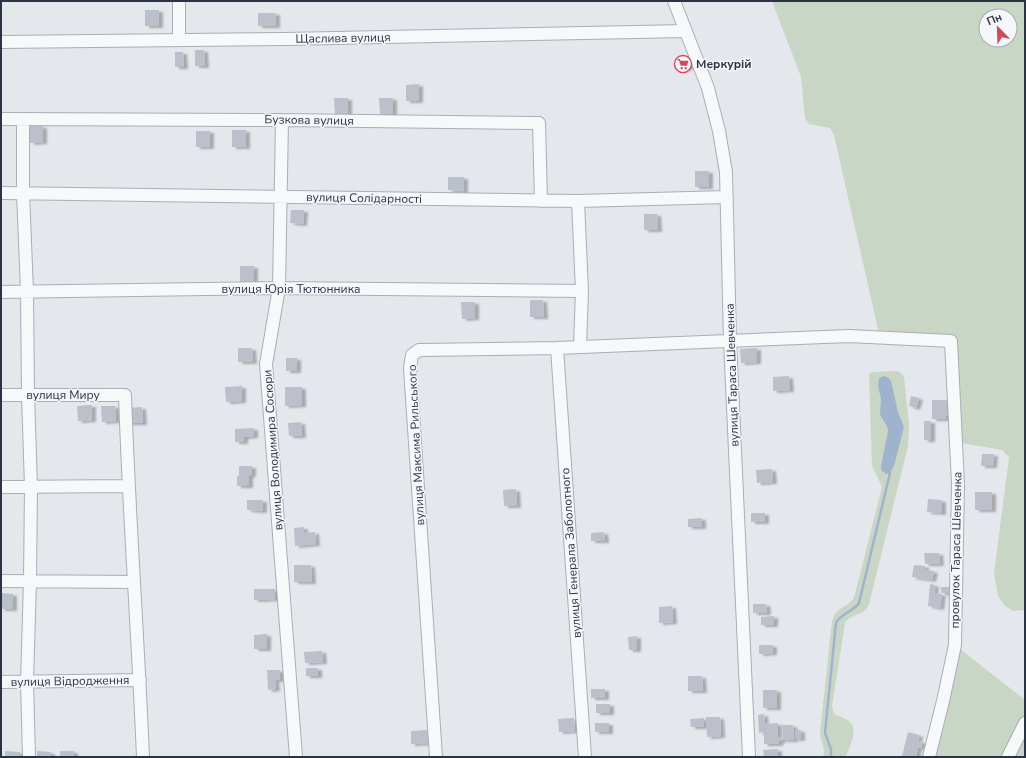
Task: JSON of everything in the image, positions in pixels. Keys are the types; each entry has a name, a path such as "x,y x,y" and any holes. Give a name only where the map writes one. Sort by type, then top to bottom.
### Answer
{"street":[{"path":"179,1 179,40"},
{"name":"вулиця Тараса Шевченка","path":"674,1 708,88 715,113 724,159 727,197 730,341 749,757"},
{"name":"Щаслива вулиця","path":"1,42 686,31"},
{"name":"Бузкова вулиця","path":"1,119 539,123 542,201"},
{"path":"23,119 23,193 27,291 31,487 27,682 30,757"},
{"name":"вулиця Володимира Сосюри","path":"282,120 279,288 266,364 296,757"},
{"name":"вулиця Солідарності","path":"1,193 578,202 727,197"},
{"path":"578,202 582,291 580,347"},
{"name":"вулиця Юрія Тютюнника","path":"1,292 279,288 582,291"},
{"name":"вулиця Максима Рильського","path":"436,757 410,368 412,356 419,350 557,348 849,336 951,341"},
{"name":"провулок Тараса Шевченка","path":"929,757 955,645 958,484 951,341"},
{"name":"вулиця Генерала Заболотного","path":"557,348 585,757"},
{"name":"вулиця Миру","path":"1,395 125,395 128,486"},
{"path":"1,487 128,486 140,680 143,757"},
{"path":"1,581 134,582"},
{"name":"вулиця Відродження","path":"1,682 140,680"},
{"path":"1008,757 1025,724"}],"green space":[{"path":"772,1 1025,1 1025,610 1013,611 1004,605 998,596 994,574 1009,457 1002,450 956,442 951,341 880,338 834,135 830,128 809,124 805,118 801,77"},
{"path":"898,371 904,377 909,425 908,446 869,604 864,611 845,623 832,706 834,714 850,722 854,730 846,757 823,757 824,750 820,732 832,621 837,612 854,598 882,487 872,466 869,374 872,372"},
{"path":"955,645 1025,700 1025,757 929,757"}],"water":[{"path":"884,376 889,378 891,381 898,412 904,427 894,466 890,473 886,474 881,470 881,466 888,431 887,426 880,415 881,399 878,386 879,378"}],"building":[{"path":"145,10 159,10 159,26 145,26"},
{"path":"258,13 276,13 276,26 258,26"},
{"path":"195,50 204,50 205,66 195,66"},
{"path":"175,52 183,52 184,67 175,67"},
{"name":"Меркурій","path":"687,57 691,67 678,71 675,61"},
{"path":"419,84 419,101 406,101 406,85"},
{"path":"334,98 348,98 348,114 335,114"},
{"path":"379,98 393,98 393,114 380,114"},
{"path":"29,126 43,126 43,142 30,143"},
{"path":"232,130 246,130 246,147 232,147"},
{"path":"196,131 210,131 210,147 196,147"},
{"path":"695,171 709,171 709,187 695,187"},
{"path":"448,177 464,177 464,191 448,190"},
{"path":"291,210 304,210 303,224 290,223"},
{"path":"644,214 657,214 658,230 644,230"},
{"path":"240,266 254,266 254,282 240,283"},
{"path":"530,300 543,300 544,317 530,317"},
{"path":"461,302 475,302 475,318 462,319"},
{"path":"238,348 252,348 253,362 238,362"},
{"path":"757,348 757,362 741,363 740,349"},
{"path":"286,358 297,358 297,371 286,371"},
{"path":"789,376 790,390 773,391 773,377"},
{"path":"242,386 242,401 226,402 225,387"},
{"path":"285,387 302,387 302,405 285,406"},
{"path":"911,396 919,398 916,408 909,406"},
{"path":"932,400 947,400 949,416 946,416 946,419 932,419"},
{"path":"92,405 92,420 78,421 77,406"},
{"path":"101,406 115,406 116,421 102,422"},
{"path":"142,407 143,423 128,423 128,408"},
{"path":"924,421 931,421 931,440 924,440"},
{"path":"301,422 302,436 289,436 288,423"},
{"path":"254,428 254,436 244,437 244,442 235,442 235,429"},
{"path":"982,454 994,454 993,466 981,466"},
{"path":"239,466 252,466 252,474 249,476 249,486 237,486"},
{"path":"772,469 773,482 757,483 756,470"},
{"path":"516,489 517,506 504,506 503,490"},
{"path":"975,492 992,492 992,510 975,510"},
{"path":"928,499 942,500 942,513 927,512"},
{"path":"247,500 263,500 263,511 247,510"},
{"path":"751,513 765,513 765,522 751,522"},
{"path":"702,518 702,527 688,527 688,519"},
{"path":"304,527 304,533 315,532 316,544 295,546 294,528"},
{"path":"604,532 605,541 591,541 591,533"},
{"path":"924,553 939,553 940,564 925,564"},
{"path":"294,565 311,565 312,582 294,582"},
{"path":"914,565 925,566 925,570 934,571 932,580 912,577"},
{"path":"930,584 935,585 934,593 942,594 940,608 928,606"},
{"path":"941,587 951,587 951,593 941,593"},
{"path":"254,589 275,589 275,599 254,600"},
{"path":"1,593 13,594 13,609 1,609"},
{"path":"753,604 766,604 767,613 753,613"},
{"path":"672,606 673,622 659,623 659,607"},
{"path":"774,616 774,625 761,625 761,617"},
{"path":"267,634 267,649 254,649 254,635"},
{"path":"637,636 637,650 629,650 628,637"},
{"path":"759,645 773,645 773,653 759,654"},
{"path":"322,651 323,662 305,663 304,652"},
{"path":"306,668 318,668 318,676 306,676"},
{"path":"267,670 280,670 280,680 275,680 276,689 268,690"},
{"path":"688,676 702,676 703,691 688,691"},
{"path":"591,689 605,689 605,698 591,698"},
{"path":"763,690 777,690 777,708 763,708"},
{"path":"596,704 610,704 610,713 596,713"},
{"path":"764,714 765,724 778,723 778,737 782,737 782,741 779,741 779,744 764,744 764,732 759,733 758,715"},
{"path":"706,717 720,717 721,736 707,737"},
{"path":"574,718 575,731 559,732 558,719"},
{"path":"704,718 704,727 691,727 690,719"},
{"path":"595,723 609,723 609,732 595,732"},
{"path":"782,725 793,725 794,740 783,740"},
{"path":"427,730 428,743 411,744 411,731"},
{"path":"795,730 801,730 801,739 795,739"},
{"path":"908,732 919,735 918,741 922,742 921,748 918,747 916,757 902,756"},
{"path":"778,749 778,757 764,757 763,750"},
{"path":"5,751 20,752 20,757 5,757"},
{"path":"37,751 51,752 51,757 37,757"},
{"path":"60,751 74,751 74,757 60,757"}],"waterway":[{"path":"831,757 831,749 825,733 836,623 841,617 859,603 890,473"}],"place":[{"name":"Меркурій","path":"683,64"}]}
